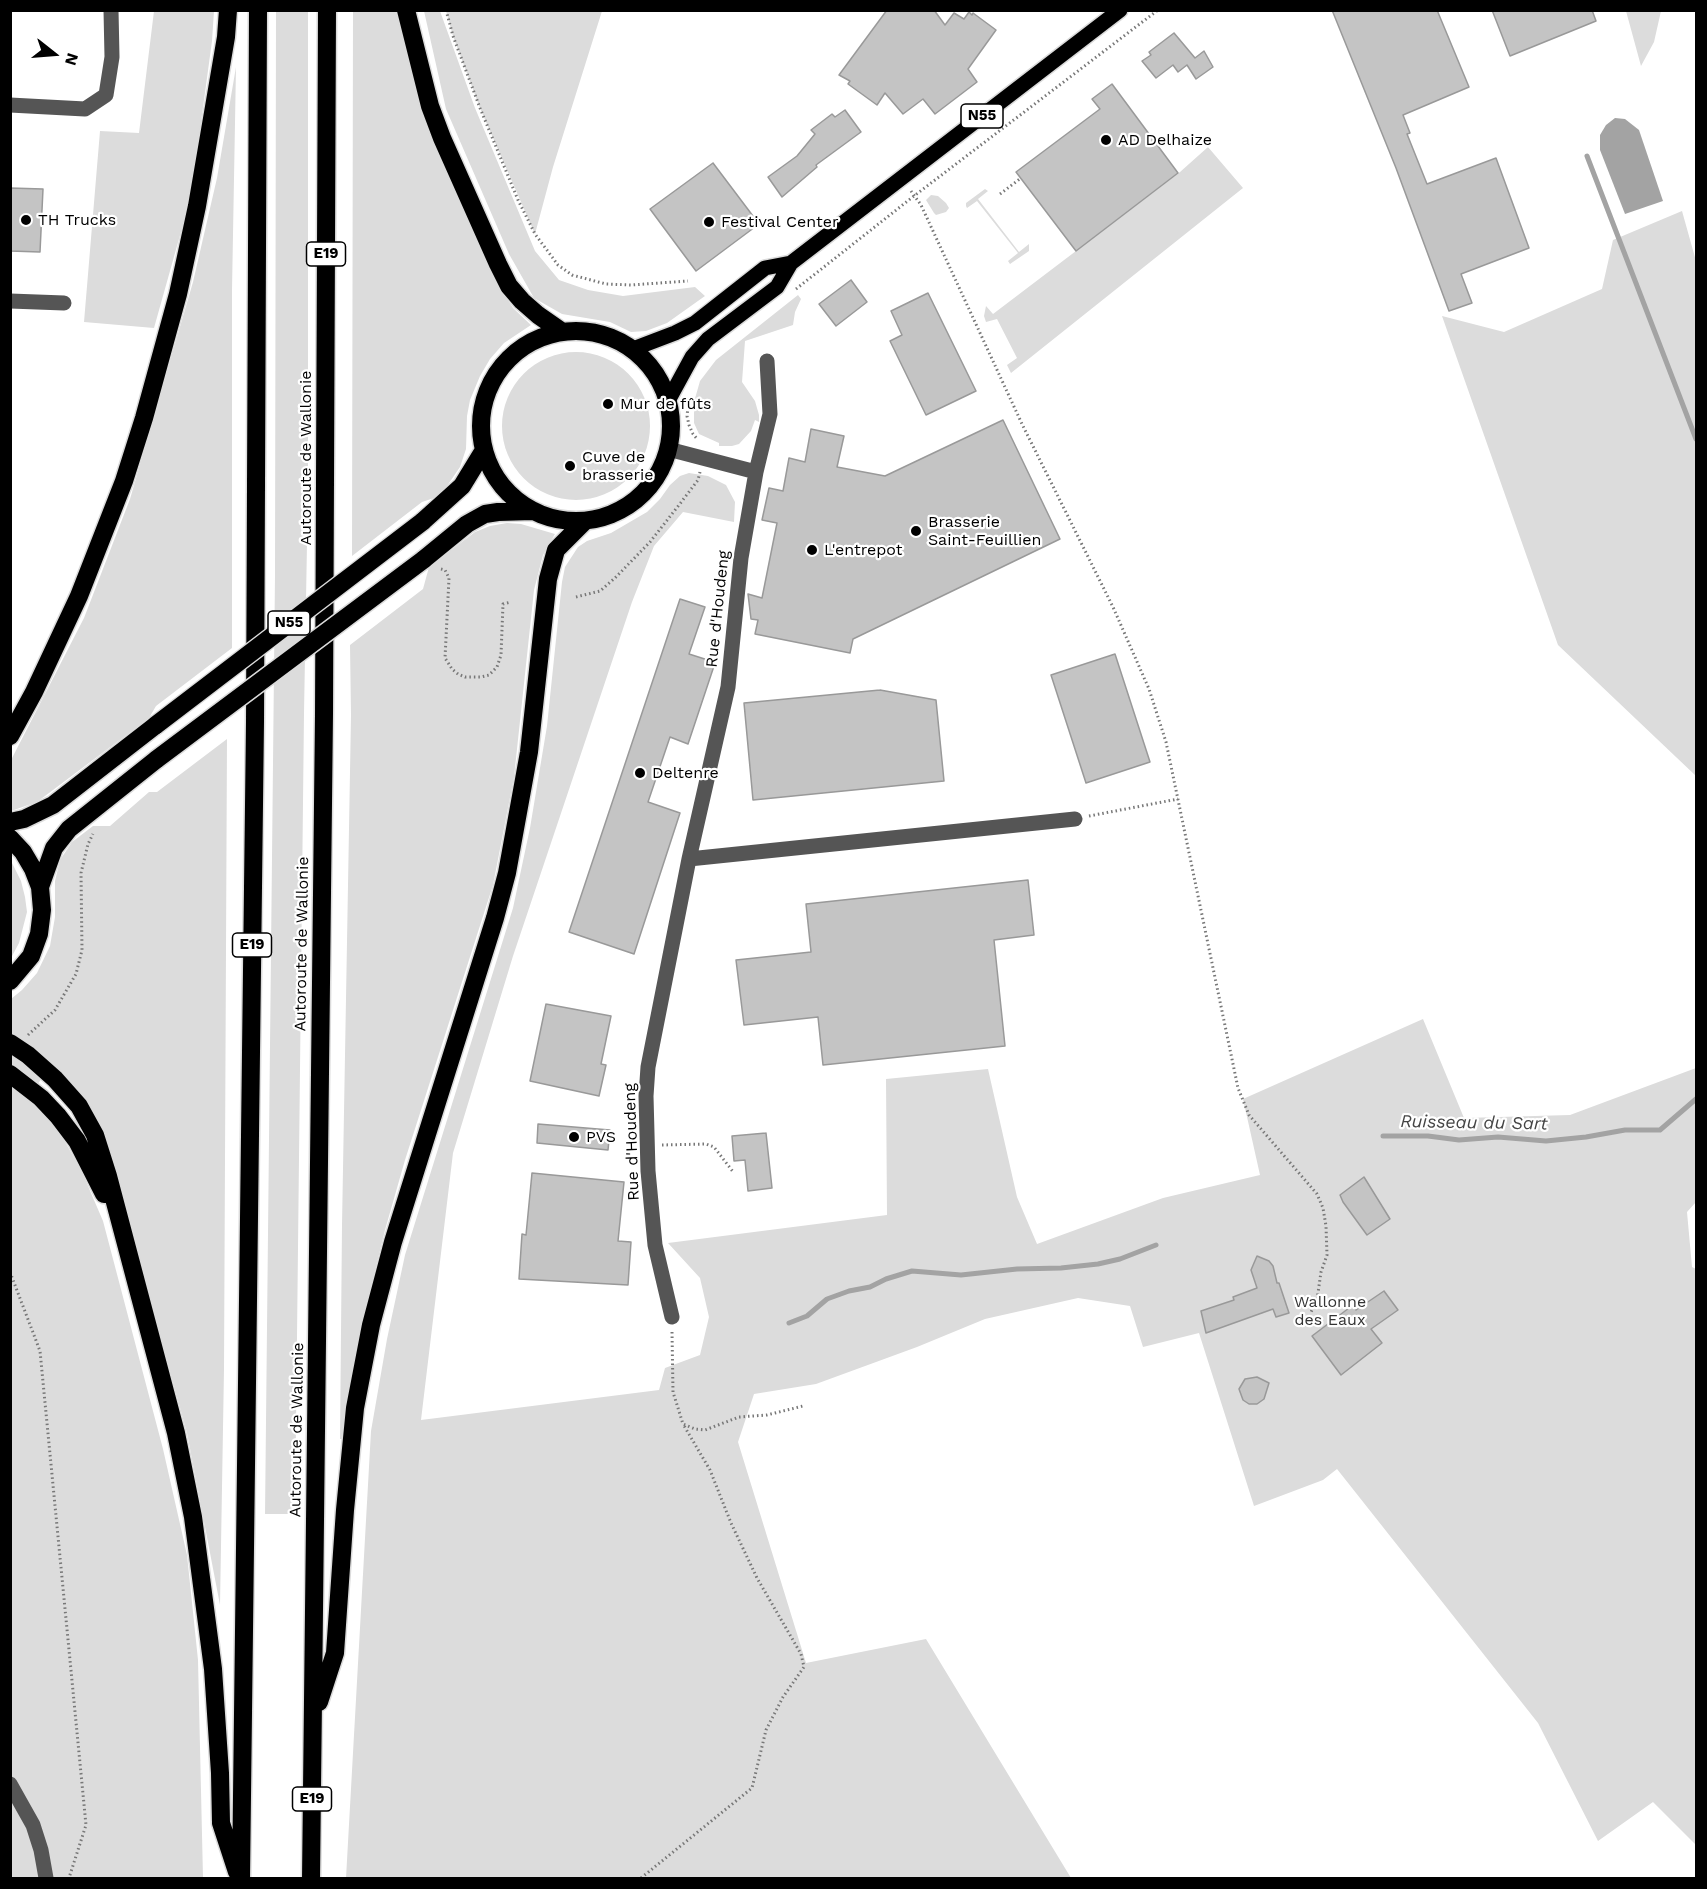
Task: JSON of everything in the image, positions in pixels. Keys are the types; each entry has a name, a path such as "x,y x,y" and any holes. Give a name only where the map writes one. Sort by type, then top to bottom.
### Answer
{"highway":[{"path":"10,736 34,692 79,597 124,481 144,418 178,294 197,206 226,37 228,10"},
{"name":"E19","path":"240,1878 255,710 258,10"},
{"name":"Autoroute de Wallonie","path":"310,1878 324,714 327,10"},
{"path":"406,10 430,106 498,264 509,286 522,301 561,331"},
{"name":"N55","path":"580,330 599,333 617,339 633,349 660,381 668,401 671,425 668,449 660,471 646,490 629,505 608,516 585,521 558,519 533,511 513,498 490,468 484,450 481,428 483,405 490,384 503,364 519,349 539,338 561,331 580,330"},
{"name":"N55","path":"10,822 24,819 53,805 422,522 462,486 484,450"},
{"name":"N55","path":"40,887 54,848 69,829 157,759 430,564 467,524 486,514 533,511"},
{"path":"313,1720 334,1653 355,1408 371,1325 393,1242 507,873 529,752 548,579 556,550 585,521"},
{"name":"N55","path":"10,837 24,852 33,868 40,887 42,910 39,934 30,956 10,981"},
{"path":"19,1039 79,1106 95,1135 176,1433 194,1526 213,1669 221,1823 240,1878"},
{"path":"10,1074 41,1098 77,1141 120,1226"}],"main road":[{"name":"N55","path":"668,401 692,357 708,339 777,287 791,263 1120,10"},
{"name":"N55","path":"633,349 695,323 765,267 791,263"}],"street":[{"path":"10,105 85,109 106,95 112,57 111,10"},
{"path":"10,301 64,303"},
{"name":"Rue d'Houdeng","path":"672,1317 655,1245 647,1146 648,1066 688,859 728,687 738,578 756,472 770,414 767,361"},
{"path":"668,449 756,472"},
{"path":"688,859 1075,819"},
{"path":"10,1784 33,1825 41,1850 46,1878"}],"path":[{"path":"446,10 453,36 480,108 519,200 535,234 558,265 572,275 606,284 632,285 688,281"},
{"path":"795,290 1158,10"},
{"path":"902,177 921,205 1022,424 1113,607 1149,688 1166,742 1238,1088 1249,1115 1317,1194 1323,1208 1327,1255 1321,1272 1317,1300 1311,1312"},
{"path":"1000,194 1021,178"},
{"path":"576,597 600,591 615,578 650,542 698,480 708,446 693,434 687,417 690,393"},
{"path":"430,564 445,570 449,578 445,658 458,674 465,677 482,677 489,675 497,667 501,655 503,604 511,602"},
{"path":"1075,819 1178,799"},
{"path":"19,1039 55,1010 76,974 83,935 81,873 88,844 95,830"},
{"path":"647,1146 706,1144 714,1147 734,1173"},
{"path":"10,1272 40,1351 84,1802 86,1825 69,1878"},
{"path":"641,1878 752,1788 766,1730 783,1697 804,1667 801,1654 757,1578 731,1523 710,1470 683,1424 673,1392 672,1317"},
{"path":"683,1424 705,1430 739,1417 767,1415 803,1406"}],"green space":[{"path":"308,10 308,487 295,1514 265,1514 275,575 276,11"},
{"path":"154,11 214,11 191,196 154,328 84,322 100,131 139,133"},
{"path":"353,11 400,11 415,87 424,116 493,277 513,308 531,325 504,343 490,359 480,376 470,400 466,449 460,467 445,489 434,498 422,502 352,556"},
{"path":"424,11 440,11 475,108 535,251 559,280 588,290 623,296 695,287 705,296 667,323 646,331 631,332 610,322 562,314 534,298 509,254 446,109"},
{"path":"446,11 602,11 553,167 535,234 480,108"},
{"path":"1626,11 1661,11 1654,42 1641,66"},
{"path":"236,67 232,290 232,648 156,706 149,718 37,802 11,811 10,762 84,618 130,499 193,282 217,178"},
{"path":"1208,147 1243,188 1011,373 1007,365 1017,358 997,319 986,322 984,316 986,306 993,314 1180,172"},
{"path":"985,189 988,191 978,199 1019,252 1029,244 1029,251 1010,264 1008,261 1018,253 977,201 967,208 966,206 966,203"},
{"path":"931,195 938,196 946,203 949,208 946,212 936,215 934,213 926,200"},
{"path":"1682,211 1696,261 1696,776 1558,645 1442,316 1504,332 1602,289 1613,240"},
{"path":"798,295 801,299 795,312 793,325 745,341 742,382 755,401 759,422 755,420 751,431 739,444 732,446 719,446 719,443 699,434 694,423 694,402 700,381 716,360"},
{"path":"576,352 590,353 604,358 617,364 628,374 638,385 644,398 649,412 649,440 644,454 638,467 628,478 617,488 604,494 590,499 576,500 562,499 548,494 535,488 524,478 514,467 508,454 503,440 502,426 503,412 508,398 514,385 524,374 535,364 548,358 562,353"},
{"name":"Wallonne des Eaux","path":"689,473 708,476 726,485 735,502 734,522 683,512 654,546 632,602 513,956 453,1153 421,1420 659,1390 665,1368 700,1355 709,1317 700,1278 668,1243 887,1215 886,1079 988,1069 1017,1197 1037,1244 1163,1198 1260,1175 1243,1099 1423,1019 1464,1118 1570,1115 1696,1068 1696,1202 1687,1212 1692,1267 1696,1269 1696,1845 1653,1802 1598,1841 1538,1723 1337,1469 1323,1480 1254,1506 1199,1333 1143,1347 1130,1306 1078,1298 985,1319 816,1384 754,1394 738,1442 806,1663 926,1639 1071,1878 346,1878 371,1431 405,1255 513,908 530,828 547,726 565,567 578,547 587,541 611,533 647,512 670,485 680,476"},
{"path":"507,523 521,524 555,534 543,555 534,590 514,777 493,885 405,1160 385,1230 365,1311 345,1439 340,1439 351,715 350,645 423,589 429,567 475,532"},
{"path":"227,739 224,1369 220,1605 187,1433 106,1138 89,1106 53,1065 11,1036 11,999 37,973 50,946 55,917 55,881 60,860 72,842 93,826 110,826 149,792 157,792"},
{"path":"11,861 21,881 27,912 19,943 11,958"},
{"path":"11,1054 42,1078 37,1085 11,1066"},
{"path":"10,1084 21,1091 47,1117 64,1140 82,1172 103,1221 163,1449 187,1555 198,1660 203,1878 11,1878"}],"shaded area":[{"path":"1615,118 1625,119 1639,130 1663,201 1625,214 1600,150 1600,135 1606,125"}],"building":[{"path":"887,10 934,10 945,25 954,13 964,19 969,12 996,30 968,69 977,82 935,114 923,99 903,114 885,93 877,105 848,84 850,81 839,75"},
{"path":"1332,10 1437,10 1469,87 1403,115 1410,133 1407,134 1427,184 1496,158 1529,248 1461,274 1472,303 1449,311 1396,168"},
{"path":"1492,10 1592,10 1596,21 1510,56"},
{"path":"1174,33 1195,58 1204,51 1213,67 1196,79 1187,65 1178,72 1173,65 1156,78 1142,61 1151,55 1149,52"},
{"name":"AD Delhaize","path":"1112,84 1178,173 1076,251 1016,172 1100,109 1092,99"},
{"path":"845,110 861,132 816,165 817,167 782,197 768,177 797,156 815,134 811,130 832,114 835,117"},
{"name":"Festival Center","path":"713,163 759,224 696,271 650,209"},
{"name":"TH Trucks","path":"10,188 43,189 40,252 10,251"},
{"path":"851,280 867,302 836,326 819,304"},
{"path":"928,293 976,391 926,415 890,341 902,335 891,311"},
{"name":"Brasserie Saint-Feuillien","path":"1003,420 1060,539 853,639 850,653 755,634 758,620 751,619 748,594 762,598 777,523 762,520 769,488 783,491 789,458 805,462 811,429 844,436 837,467 885,476"},
{"name":"Deltenre","path":"680,599 705,607 689,654 711,661 710,665 714,666 688,744 670,737 648,802 680,813 634,954 569,932"},
{"path":"1115,654 1150,762 1086,783 1051,675"},
{"path":"880,690 936,700 944,781 753,800 744,703"},
{"path":"1028,880 1034,935 994,940 1005,1046 823,1065 818,1017 744,1025 736,960 811,952 806,904"},
{"path":"546,1004 611,1016 601,1064 606,1065 599,1096 530,1081"},
{"name":"PVS","path":"538,1124 610,1130 608,1150 537,1143"},
{"path":"766,1133 772,1188 748,1191 745,1160 734,1161 732,1136"},
{"path":"532,1173 624,1182 618,1241 631,1242 628,1285 519,1279 522,1234 526,1235"},
{"path":"1364,1177 1390,1219 1367,1235 1340,1195"},
{"path":"1257,1256 1269,1261 1273,1266 1289,1313 1276,1317 1273,1309 1206,1333 1201,1311 1234,1300 1233,1297 1257,1288 1251,1270"},
{"path":"1384,1291 1398,1310 1371,1329 1382,1343 1341,1375 1312,1336 1353,1305 1356,1310"},
{"path":"1257,1377 1269,1383 1264,1399 1257,1404 1249,1404 1243,1400 1239,1389 1245,1379"}],"waterway":[{"path":"1587,156 1696,439"},
{"name":"Ruisseau du Sart","path":"1383,1136 1428,1136 1459,1140 1498,1137 1546,1141 1625,1130 1660,1130 1696,1099"},
{"path":"789,1323 807,1316 827,1299 870,1287 912,1271 961,1275 1017,1269 1061,1268 1120,1259 1156,1245"}],"place":[{"name":"AD Delhaize","path":"1106,140"},
{"name":"TH Trucks","path":"26,220"},
{"name":"Festival Center","path":"709,222"},
{"name":"Mur de fûts","path":"608,404"},
{"name":"Cuve de brasserie","path":"570,466"},
{"name":"Brasserie Saint-Feuillien","path":"916,531"},
{"name":"L'entrepot","path":"812,550"},
{"name":"Deltenre","path":"640,773"},
{"name":"PVS","path":"574,1137"}]}
